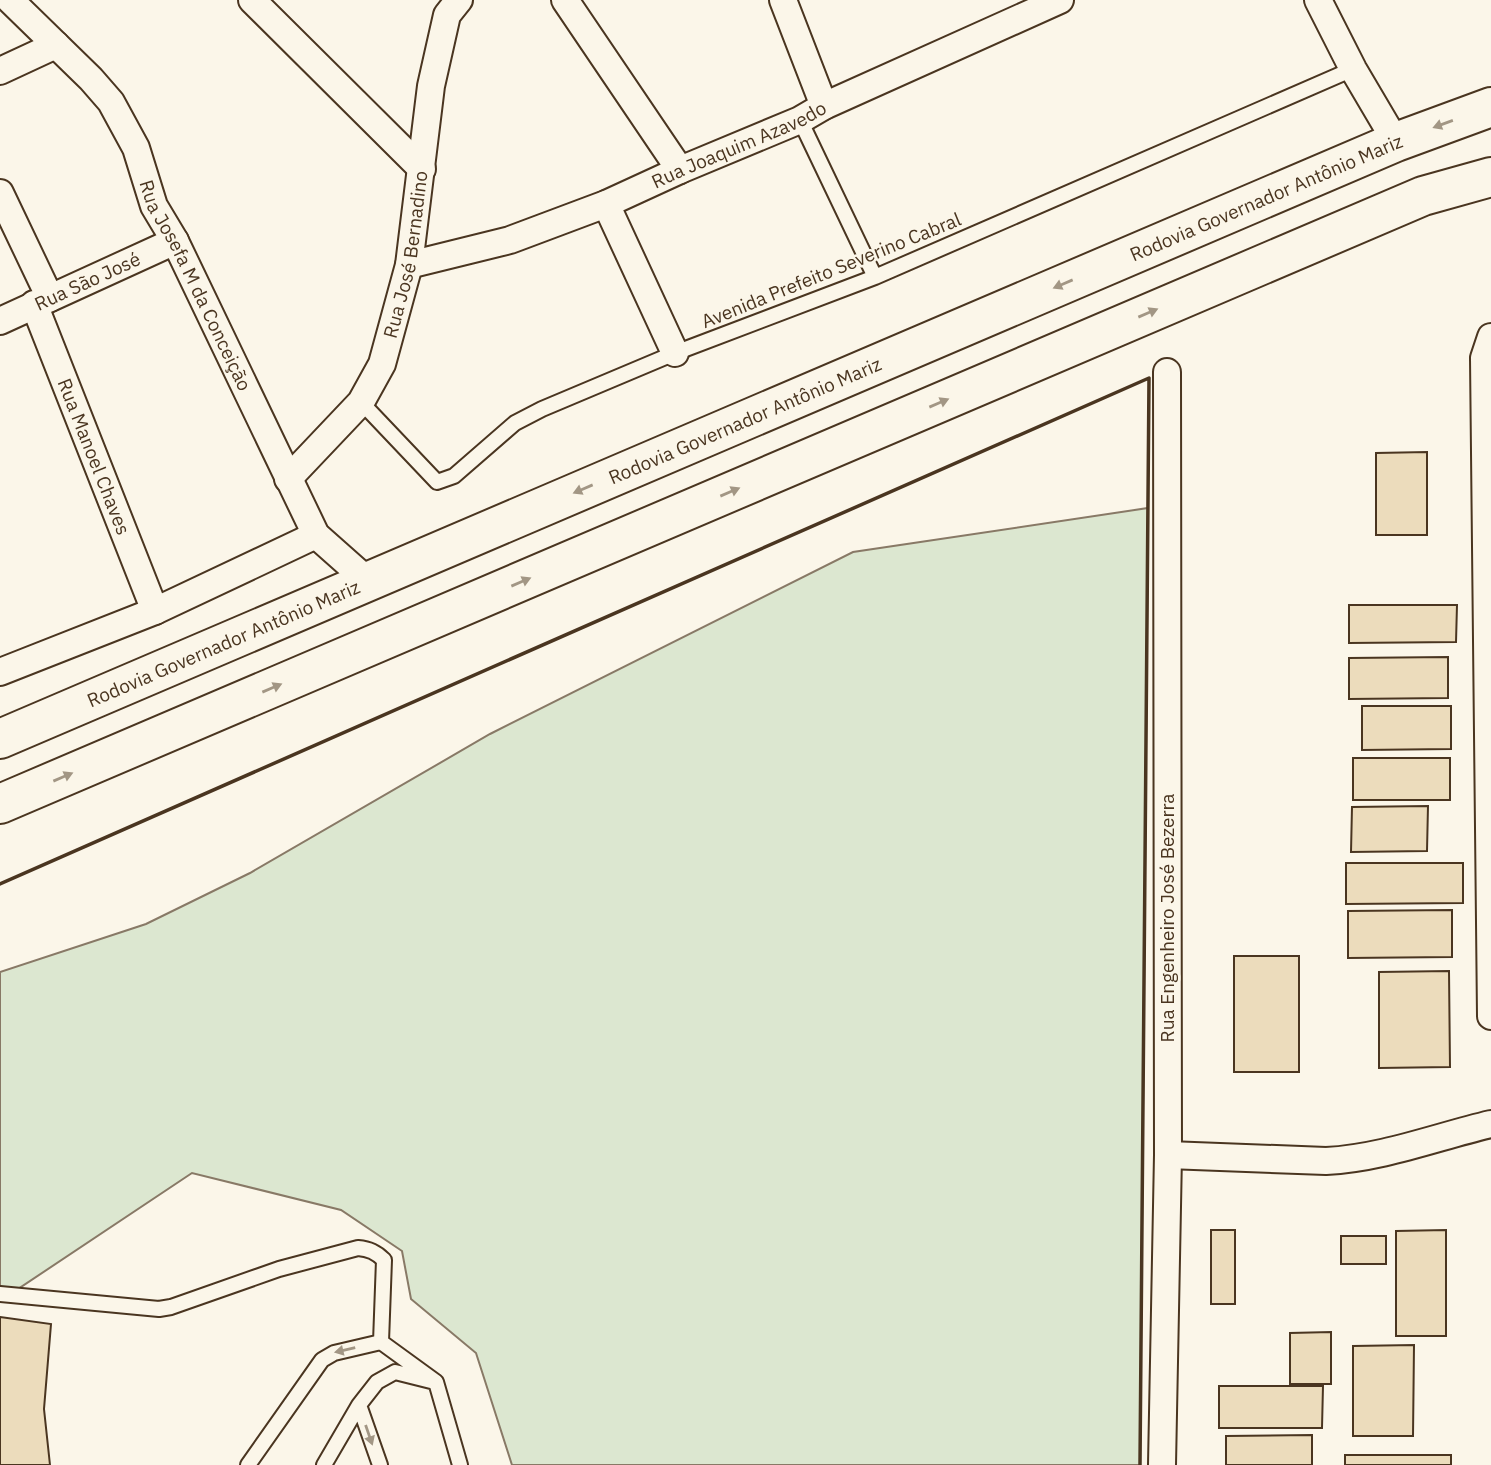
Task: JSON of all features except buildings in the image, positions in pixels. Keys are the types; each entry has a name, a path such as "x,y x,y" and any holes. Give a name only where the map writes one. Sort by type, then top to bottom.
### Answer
{"highway":[{"name":"Rodovia Governador Antônio Mariz","path":"0,738 1396,142 1491,107"},
{"path":"0,804 1423,196 1491,177"}],"street":[{"name":"Rua Josefa M da Conceição","path":"10,0 111,102 136,148 154,206 175,241 316,535 369,582"},
{"path":"252,0 422,169"},
{"path":"565,0 680,170"},
{"path":"783,0 824,107"},
{"name":"Rua Joaquim Azavedo","path":"409,265 510,240 606,204 800,120 1060,0"},
{"path":"1318,0 1353,69 1396,142"},
{"name":"Rua José Bernadino","path":"288,479 361,402 382,364 409,265 431,86 445,5"},
{"path":"0,71 56,45"},
{"name":"Rua Manoel Chaves","path":"0,193 155,611"},
{"path":"606,204 675,353"},
{"name":"Rua São José","path":"0,321 175,241"},
{"path":"1487,348 1491,1016"},
{"name":"Rua Engenheiro José Bezerra","path":"1162,1465 1168,1156 1167,372"},
{"path":"0,672 155,611 316,535"},
{"path":"1168,1156 1352,1160 1491,1124"}],"lane":[{"name":"Avenida Prefeito Severino Cabral","path":"361,402 437,482 454,476 524,418 675,353 875,277 1353,69"},
{"path":"800,120 875,277"},
{"path":"0,1294 159,1309 279,1269 358,1248 367,1249 384,1260 381,1342"},
{"path":"248,1465 322,1360 334,1353 381,1342 436,1382 460,1465"},
{"path":"324,1465 359,1405 377,1382 396,1372 436,1382"},
{"path":"359,1405 380,1465"}],"green space":[{"path":"1148,508 1140,1465 512,1465 476,1353 411,1299 402,1251 341,1210 192,1173 0,1301 0,972 146,924 250,873 490,734 853,552"}],"wall":[{"path":"0,884 1149,378 1140,1465"}]}
